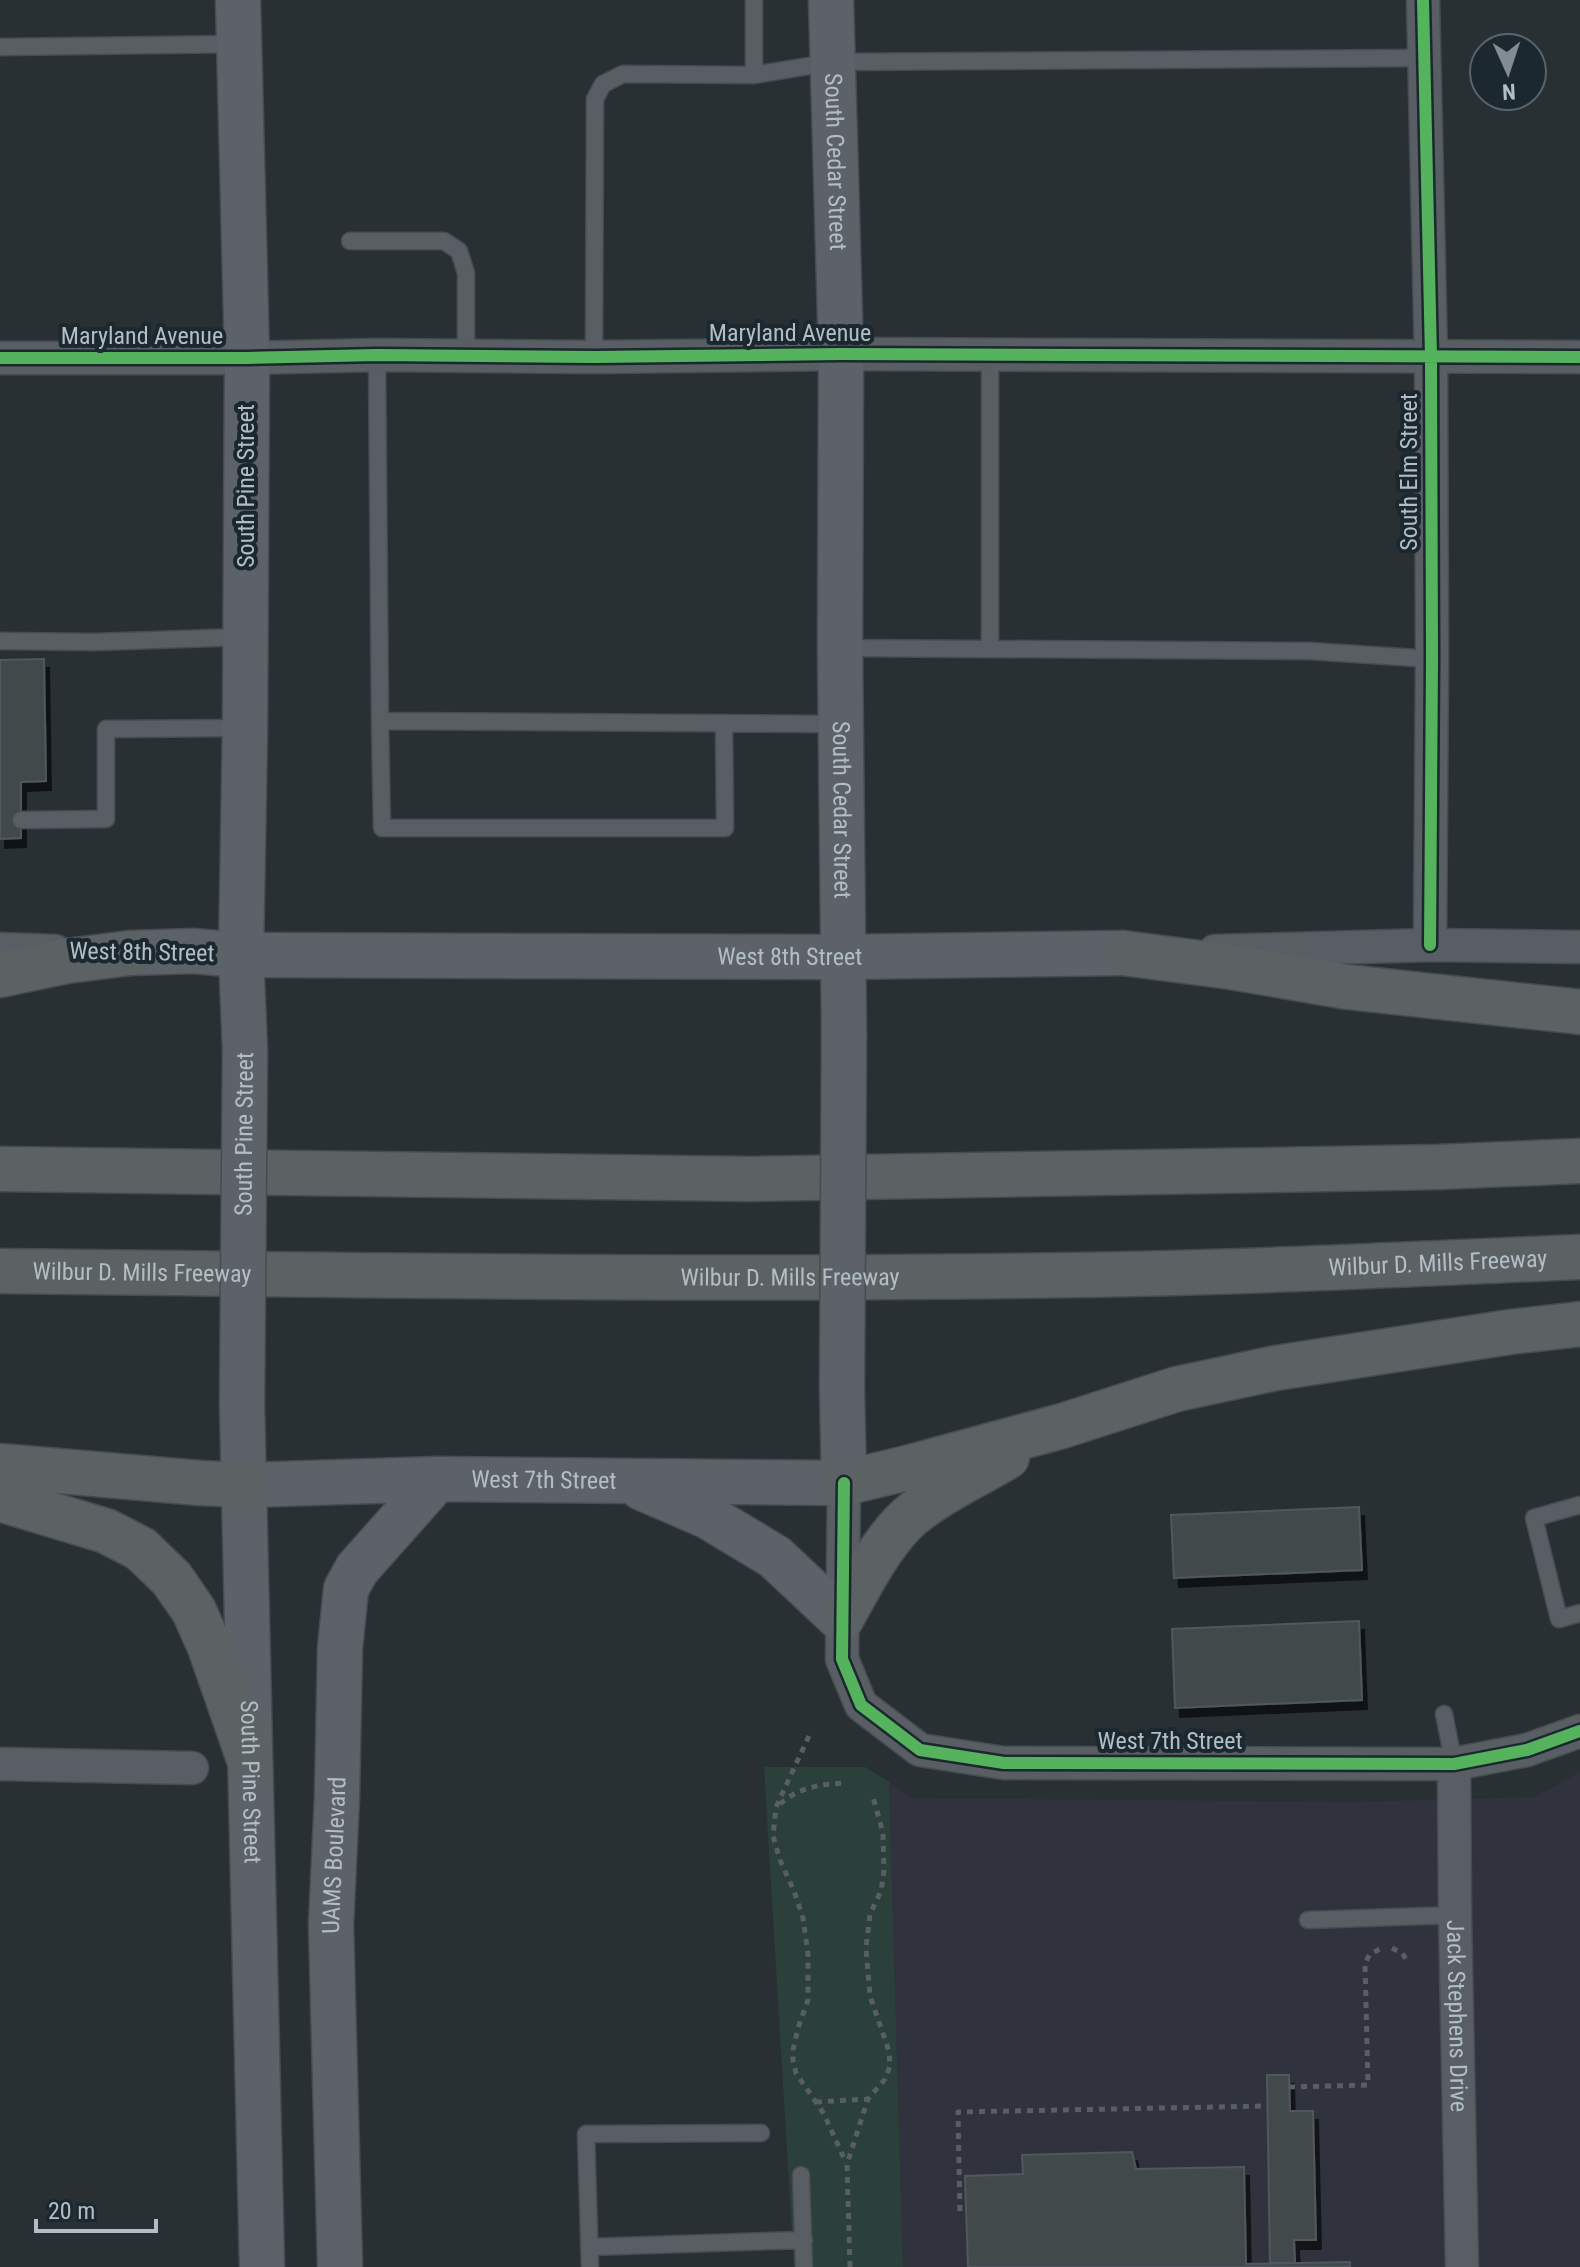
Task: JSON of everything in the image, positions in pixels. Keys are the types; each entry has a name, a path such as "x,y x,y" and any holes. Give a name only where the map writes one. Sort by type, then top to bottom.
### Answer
{"highway":[{"path":"0,975 67,961 130,953"},
{"path":"1123,953 1348,987 1580,1012"},
{"path":"0,1169 751,1179 1438,1167 1580,1161"},
{"name":"Wilbur D. Mills Freeway","path":"0,1271 815,1278 1299,1270 1580,1257"},
{"path":"844,1483 1062,1426 1177,1389 1276,1368 1580,1324"},
{"path":"841,1619 875,1558 903,1523 936,1498 1062,1426"},
{"path":"0,1466 244,1485"},
{"path":"0,1499 106,1531 141,1549 172,1579 194,1611 210,1647 250,1762"}],"main road":[{"name":"South Pine Street","path":"238,0 247,358 241,955 245,1051 242,1404 262,2267"},
{"name":"South Cedar Street","path":"831,0 841,354 844,1483"},
{"name":"West 8th Street","path":"130,953 843,957 1123,953"},
{"name":"West 7th Street","path":"244,1485 437,1479 844,1483"},
{"name":"UAMS Boulevard","path":"340,2267 331,1925 340,1648 346,1589 357,1569 437,1479"},
{"path":"625,1481 707,1516 775,1557 841,1619"}],"street":[{"name":"South Elm Street","path":"1423,0 1431,358 1430,945"},
{"name":"Maryland Avenue","path":"0,358 841,354 1580,357"},
{"name":"West 8th Street","path":"1123,953 1430,945 1580,947"},
{"name":"West 8th Street","path":"0,949 130,953"},
{"name":"South Cedar Street","path":"841,1619 844,1483"},
{"name":"West 7th Street","path":"841,1619 842,1659 861,1705 920,1750 1004,1763 1454,1764 1527,1750 1580,1731"},
{"path":"0,1764 192,1768"},
{"name":"Jack Stephens Drive","path":"1454,1764 1462,2267"}],"lane":[{"path":"754,0 754,75"},
{"path":"0,47 238,44"},
{"path":"594,357 595,99 603,84 623,74 754,75 833,62 1424,58"},
{"path":"350,241 444,241 459,251 466,273 466,356"},
{"path":"377,355 382,828 725,828 724,724"},
{"path":"990,355 990,647"},
{"path":"0,641 96,642 246,637"},
{"path":"840,648 1309,651 1432,659"},
{"path":"380,721 842,724"},
{"path":"21,820 106,819 106,729 245,727"},
{"path":"1580,1505 1534,1518 1559,1619 1580,1613"},
{"path":"1444,1714 1454,1764"},
{"path":"1308,1920 1455,1915"},
{"path":"590,2267 586,2134 761,2133"},
{"path":"801,2175 804,2267"},
{"path":"589,2247 804,2240"}],"path":[{"path":"809,1736 776,1807 773,1836 803,1918 808,1954 808,2000 798,2028 793,2061 796,2073 824,2114 847,2164"},
{"path":"776,1807 793,1793 824,1784 847,1783"},
{"path":"850,2267 847,2164 868,2099 885,2079 890,2066 889,2051 870,1996 866,1948 870,1914 881,1891 884,1870 883,1833 873,1797"},
{"path":"1289,2087 1368,2085 1365,1963 1370,1954 1386,1947 1395,1948 1408,1962"},
{"path":"816,2102 868,2099"},
{"path":"960,2211 958,2112 1267,2106"}],"shaded area":[{"path":"1580,1772 1580,2267 903,2267 889,1782 912,1798 1354,1802 1535,1797"}],"green space":[{"path":"764,1767 865,1767 889,1782 903,2267 794,2267"}],"building":[{"path":"44,659 46,781 21,782 21,838 0,839 0,660"},
{"path":"1359,1507 1362,1570 1174,1578 1171,1515"},
{"path":"1359,1621 1362,1700 1175,1708 1172,1629"},
{"path":"1267,2075 1289,2075 1290,2111 1313,2111 1316,2240 1294,2240 1295,2263 1270,2263"},
{"path":"1132,2152 1136,2169 1244,2167 1246,2264 1350,2262 1350,2267 968,2267 965,2176 1023,2174 1022,2155"}],"cycle path":[{"path":"1423,0 1431,358 1430,945"},
{"path":"0,358 841,354 1580,357"},
{"path":"844,1483 842,1659 861,1705 920,1750 1004,1763 1454,1764 1527,1750 1580,1731"}]}
